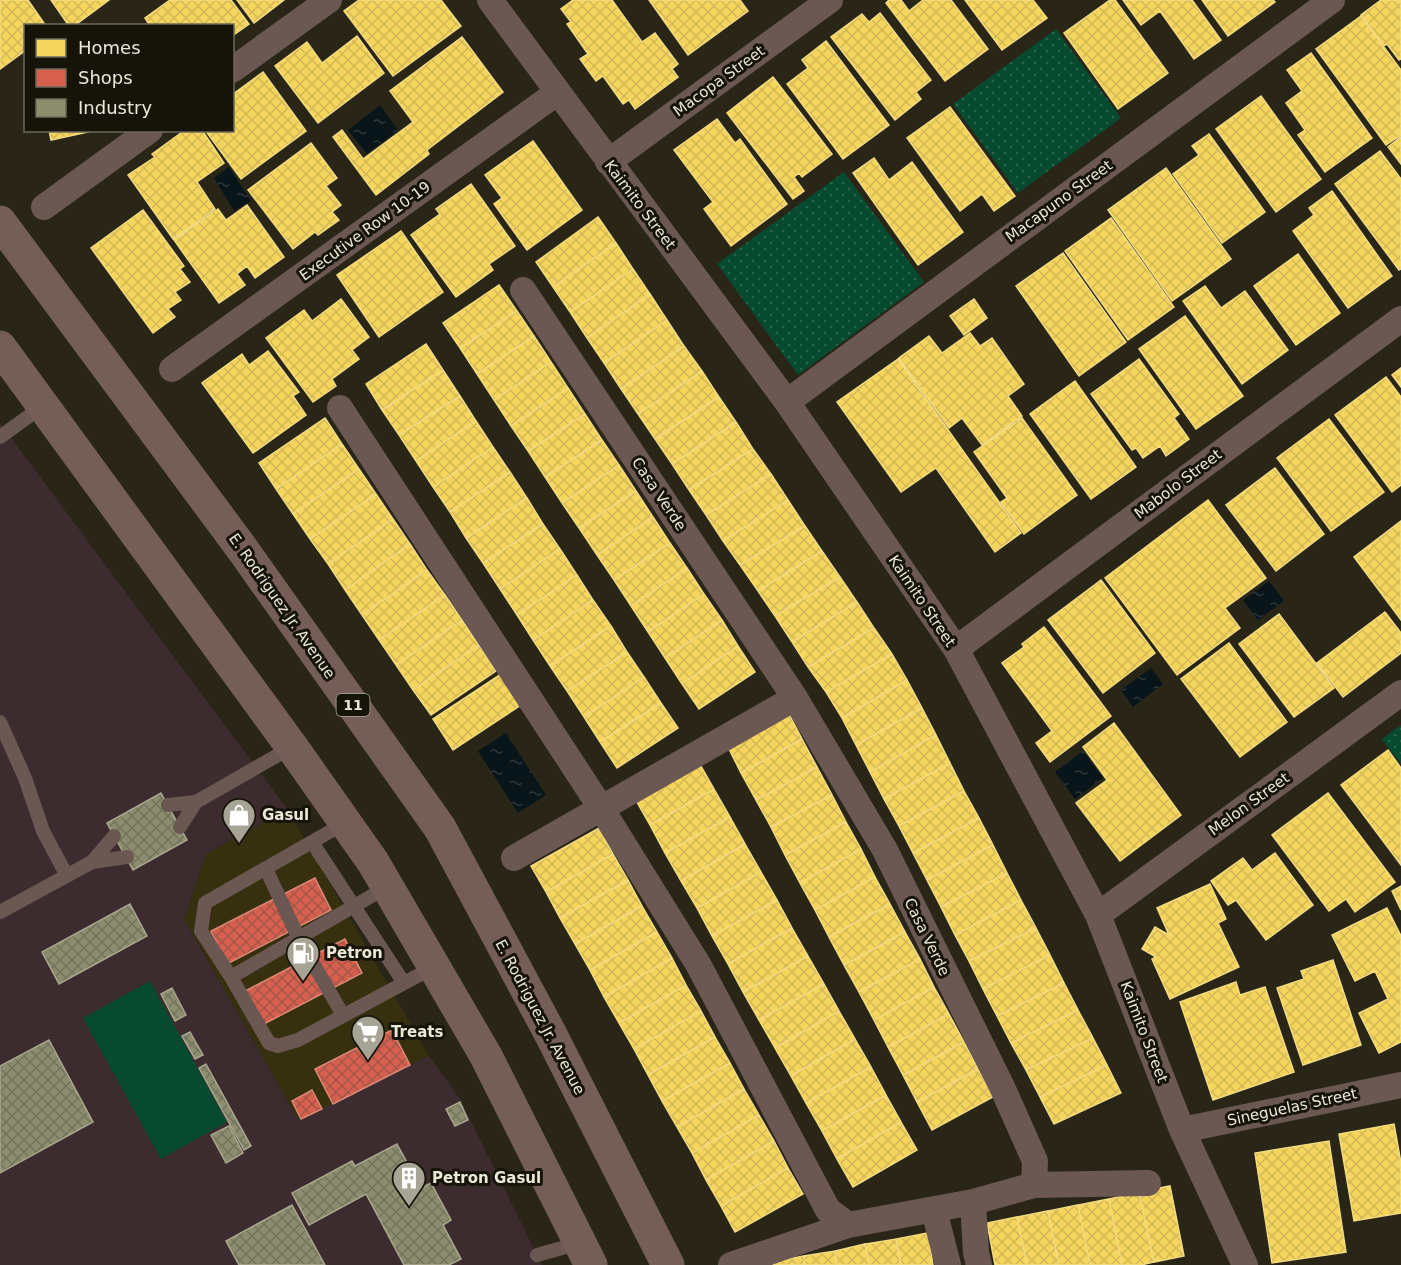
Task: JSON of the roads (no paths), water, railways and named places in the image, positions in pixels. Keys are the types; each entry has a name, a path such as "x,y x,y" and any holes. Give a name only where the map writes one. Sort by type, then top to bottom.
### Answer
{"main road":[{"name":"E. Rodriguez Jr. Avenue","path":"0,222 243,550 440,828 550,1033 668,1265"},
{"path":"0,347 292,747 373,862 486,1056 586,1254"}],"street":[{"path":"234,69 329,0"},
{"name":"Kaimito Street","path":"490,0 787,402 956,649 1098,915 1182,1130 1245,1265"},
{"name":"Macopa Street","path":"608,162 830,0"},
{"name":"Macapuno Street","path":"787,402 1332,0"},
{"name":"Executive Row 10-19","path":"172,369 558,92"},
{"path":"44,207 147,132"},
{"name":"Casa Verde","path":"523,290 795,698 885,850 1003,1089 1035,1161 1034,1185"},
{"name":"Mabolo Street","path":"956,649 1401,319"},
{"path":"340,408 601,808 698,964 828,1209 848,1225"},
{"name":"Melon Street","path":"1098,915 1401,693"},
{"path":"514,858 795,698"},
{"name":"Sineguelas Street","path":"1182,1130 1401,1085"},
{"path":"731,1265 848,1225 973,1202 1034,1185 1148,1183"},
{"path":"973,1202 979,1265"},
{"path":"934,1210 948,1265"}],"lane":[{"path":"0,437 43,406"},
{"path":"0,722 26,778 44,831 66,874"},
{"path":"168,805 196,802 292,747"},
{"path":"180,827 196,802"},
{"path":"345,824 205,903 201,931 269,1043 278,1046 287,1044 434,967"},
{"path":"92,862 114,836"},
{"path":"312,842 404,983"},
{"path":"0,912 66,874 92,862 127,857"},
{"path":"266,869 299,939 343,1015"},
{"path":"231,977 387,887"},
{"path":"537,1255 586,1254"}],"water":[{"path":"380,105 398,130 367,154 348,130"},
{"path":"229,167 251,201 234,211 214,178"},
{"path":"1269,581 1284,601 1258,620 1243,600"},
{"path":"1151,668 1163,684 1133,707 1121,690"},
{"path":"506,733 546,795 518,813 478,751"},
{"path":"1083,751 1103,778 1075,799 1055,772"}],"place":[{"name":"Gasul","path":"239,844"},
{"name":"Petron","path":"303,982"},
{"name":"Treats","path":"368,1061"},
{"name":"Petron Gasul","path":"409,1207"}]}
